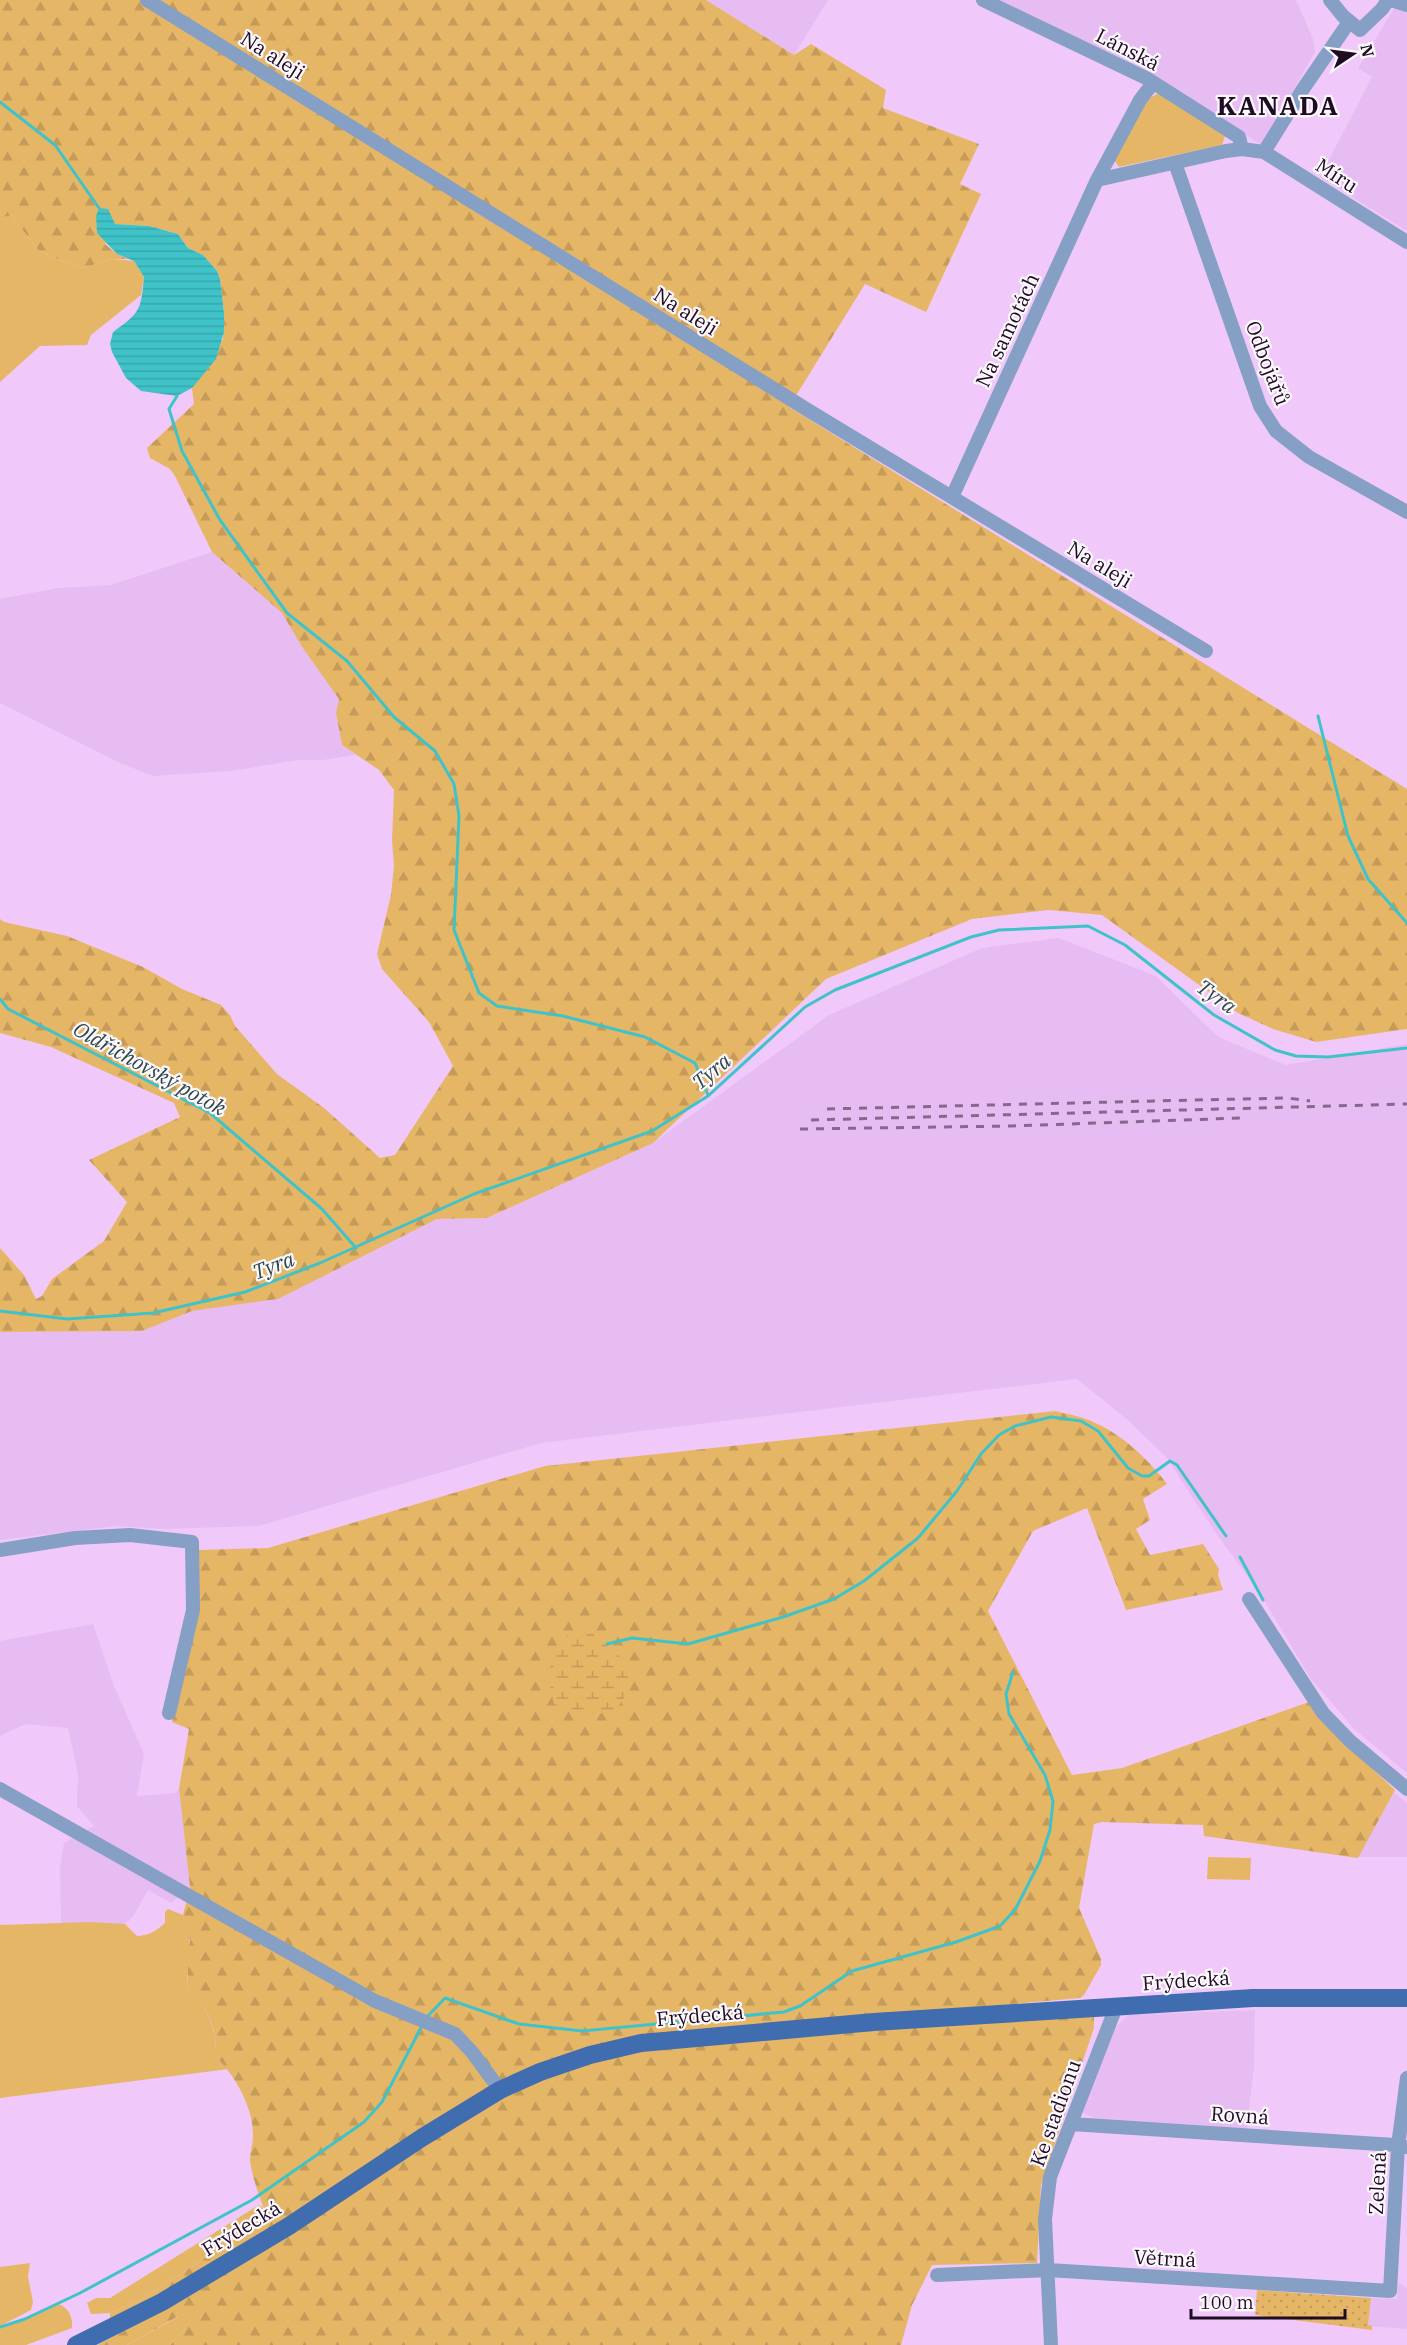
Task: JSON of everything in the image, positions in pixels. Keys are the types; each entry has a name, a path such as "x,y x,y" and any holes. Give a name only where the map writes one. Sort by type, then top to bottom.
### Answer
{"main road":[{"name":"Frýdecká","path":"76,2345 162,2302 289,2226 423,2137 500,2090 540,2072 590,2055 641,2043 874,2022 1253,1998 1407,1998"}],"street":[{"name":"Na aleji","path":"147,0 811,412 1206,651"},
{"name":"Lánská","path":"983,0 1153,83 1239,137 1242,149"},
{"path":"1330,0 1349,22 1360,30 1389,0 1407,5"},
{"path":"1264,152 1303,89 1349,22"},
{"name":"Na samotách","path":"952,497 1097,180 1140,100 1153,83"},
{"path":"1097,180 1242,149"},
{"name":"Míru","path":"1242,149 1264,152 1407,242"},
{"name":"Odbojářů","path":"1175,163 1260,406 1276,431 1309,457 1407,512"},
{"path":"0,1550 75,1538 130,1535 192,1542 193,1610 169,1713"},
{"path":"1249,1599 1323,1713 1350,1741 1407,1789"},
{"path":"0,1789 375,2001 455,2034 472,2052 500,2090"},
{"name":"Ke stadionu","path":"1051,2345 1045,2219 1050,2177 1116,2007"},
{"name":"Zelená","path":"1390,2291 1407,2078"},
{"name":"Rovná","path":"1071,2124 1403,2147"},
{"name":"Větrná","path":"937,2275 1048,2270 1390,2291"}],"shaded area":[{"path":"706,0 828,0 794,55"},
{"path":"997,0 1296,0 1313,39 1315,52 1262,145 1136,65"},
{"path":"1396,5 1407,10 1407,231 1320,177 1372,77 1358,68"},
{"path":"99,208 108,209 115,224 149,226 178,234 188,248 203,255 217,271 224,313 224,332 216,359 192,388 177,396 141,391 126,378 112,352 110,344 113,332 138,310 144,277 134,261 117,254 97,233 96,216"},
{"path":"212,552 282,613 302,647 339,699 336,713 342,745 356,755 323,760 298,760 231,771 153,776 118,762 0,703 0,599 58,588 111,585"},
{"path":"1059,938 1156,976 1218,1037 1286,1065 1407,1044 1407,1773 1355,1730 1311,1679 1258,1590 1220,1539 1166,1457 1130,1422 1077,1379 541,1443 259,1526 164,1529 116,1526 0,1540 0,1332 142,1331 192,1311 278,1299 437,1219 487,1218 653,1143 829,1015 982,948"},
{"path":"93,1624 114,1686 144,1754 137,1796 175,1793 179,1789 190,1888 171,1903 148,1890 134,1915 125,1924 61,1923 60,1868 64,1843 94,1826 77,1806 78,1774 68,1728 25,1724 0,1736 0,1641"},
{"path":"1387,1787 1407,1803 1407,1857 1357,1857"},
{"path":"1255,2010 1254,2065 1247,2130 1099,2121 1082,2112 1112,2031 1128,2015"},
{"path":"1398,2283 1407,2288 1407,2329 1368,2326 1371,2298 1397,2299"}],"green space":[{"path":"0,0 706,0 794,55 811,44 886,90 883,108 979,144 960,184 981,194 926,312 865,284 789,407 1407,789 1407,1029 1316,1042 1273,1029 1238,1013 1102,915 1049,910 972,919 826,979 653,1143 487,1218 437,1219 278,1299 192,1311 142,1331 0,1332 0,1248 24,1275 36,1299 42,1296 52,1279 104,1241 127,1202 89,1160 180,1117 174,1103 51,1047 0,1033 0,919 4,922 67,936 143,967 182,989 221,1005 230,1015 235,1026 277,1074 324,1108 380,1158 395,1155 453,1066 429,1022 382,969 377,954 391,895 394,865 392,841 394,790 379,770 342,745 336,713 339,699 302,647 282,613 212,552 175,476 170,469 150,458 147,448 194,404 192,388 223,339 224,313 217,271 203,255 188,248 178,234 149,226 115,224 105,244 117,254 129,259 113,259 83,268 39,251 11,215 0,218"},
{"path":"1159,93 1225,136 1222,145 1119,167 1112,157 1142,102"},
{"path":"11,215 39,251 83,268 113,259 134,261 144,277 141,295 91,335 87,345 40,346 0,382 0,218"},
{"path":"1055,1411 1082,1418 1113,1432 1151,1465 1167,1484 1143,1499 1150,1520 1136,1529 1150,1555 1203,1544 1219,1569 1218,1575 1223,1590 1126,1610 1087,1508 1033,1531 988,1611 1072,1775 1122,1768 1309,1702 1325,1724 1395,1790 1358,1858 1204,1836 1203,1825 1102,1822 1094,1824 1079,1908 1101,1959 1101,1965 1080,1998 588,2047 285,2219 159,2296 110,2321 110,2313 137,2302 268,2218 251,2166 253,2139 247,2104 230,2073 216,2057 211,2021 202,2004 189,1992 187,1985 190,1940 185,1932 183,1915 190,1887 179,1789 189,1729 172,1722 195,1621 199,1550 268,1548 545,1466"},
{"path":"583,1626 624,1660 630,1685 618,1706 611,1711 586,1713 554,1704 547,1673 567,1635"},
{"path":"1208,1857 1251,1858 1250,1880 1207,1879"},
{"path":"168,1909 183,1915 191,1952 187,1985 190,1992 199,1999 210,2020 216,2057 229,2069 0,2098 0,1925 90,1922 125,1924 137,1936 141,1936 152,1933 165,1923 165,1912"},
{"path":"1094,2016 1094,2028 1041,2185 1037,2263 932,2265 912,2305 901,2345 170,2345 185,2329 177,2317 127,2345 97,2345 166,2309 504,2096 543,2079 592,2062 642,2050 875,2030"},
{"path":"259,2205 268,2218 137,2302 110,2313 91,2314 87,2303 96,2298 110,2298"},
{"path":"30,2263 28,2277 33,2302 31,2310 0,2326 0,2267"},
{"path":"1257,2290 1371,2298 1368,2325 1372,2326 1372,2330 1255,2315"},
{"path":"58,2304 70,2313 72,2328 26,2345 0,2345 0,2328"},
{"path":"178,2317 185,2329 170,2345 127,2345"}],"waterway":[{"path":"0,102 55,145 99,208"},
{"path":"177,396 169,409 182,451 220,520 287,613 347,661 394,717 435,751 454,784 459,816 454,930 479,993 497,1006 563,1016 645,1037 695,1063 708,1095"},
{"path":"1318,716 1348,836 1368,879 1407,923"},
{"name":"Tyra","path":"0,1311 67,1319 153,1313 245,1292 320,1263 474,1194 652,1131 708,1096 805,1007 835,990 971,937 999,930 1088,926 1125,945 1214,1015 1275,1050 1296,1056 1328,1057 1407,1048"},
{"name":"Oldřichovský potok","path":"0,999 8,1009 210,1113 322,1209 356,1248"},
{"path":"607,1644 632,1638 688,1644 783,1617 834,1599 864,1581 918,1538 957,1491 981,1454 999,1435 1015,1426 1051,1417 1081,1421 1098,1431 1128,1468 1142,1476 1149,1476 1170,1461 1177,1465 1226,1536"},
{"path":"1240,1557 1263,1600"},
{"path":"427,2017 445,1998 519,2024 582,2031 784,2012 800,2006 852,1971 956,1942 1000,1926 1015,1910 1040,1861 1050,1830 1053,1801 1045,1775 1009,1714 1006,1694 1013,1672"},
{"path":"0,2327 25,2319 80,2293 252,2200 364,2122 382,2102 422,2026"}],"railway":[{"path":"827,1109 1288,1098 1310,1101"},
{"path":"811,1120 1407,1104"},
{"path":"800,1129 1012,1126 1240,1118"}],"district":[{"name":"KANADA","path":"1278,105"}]}
